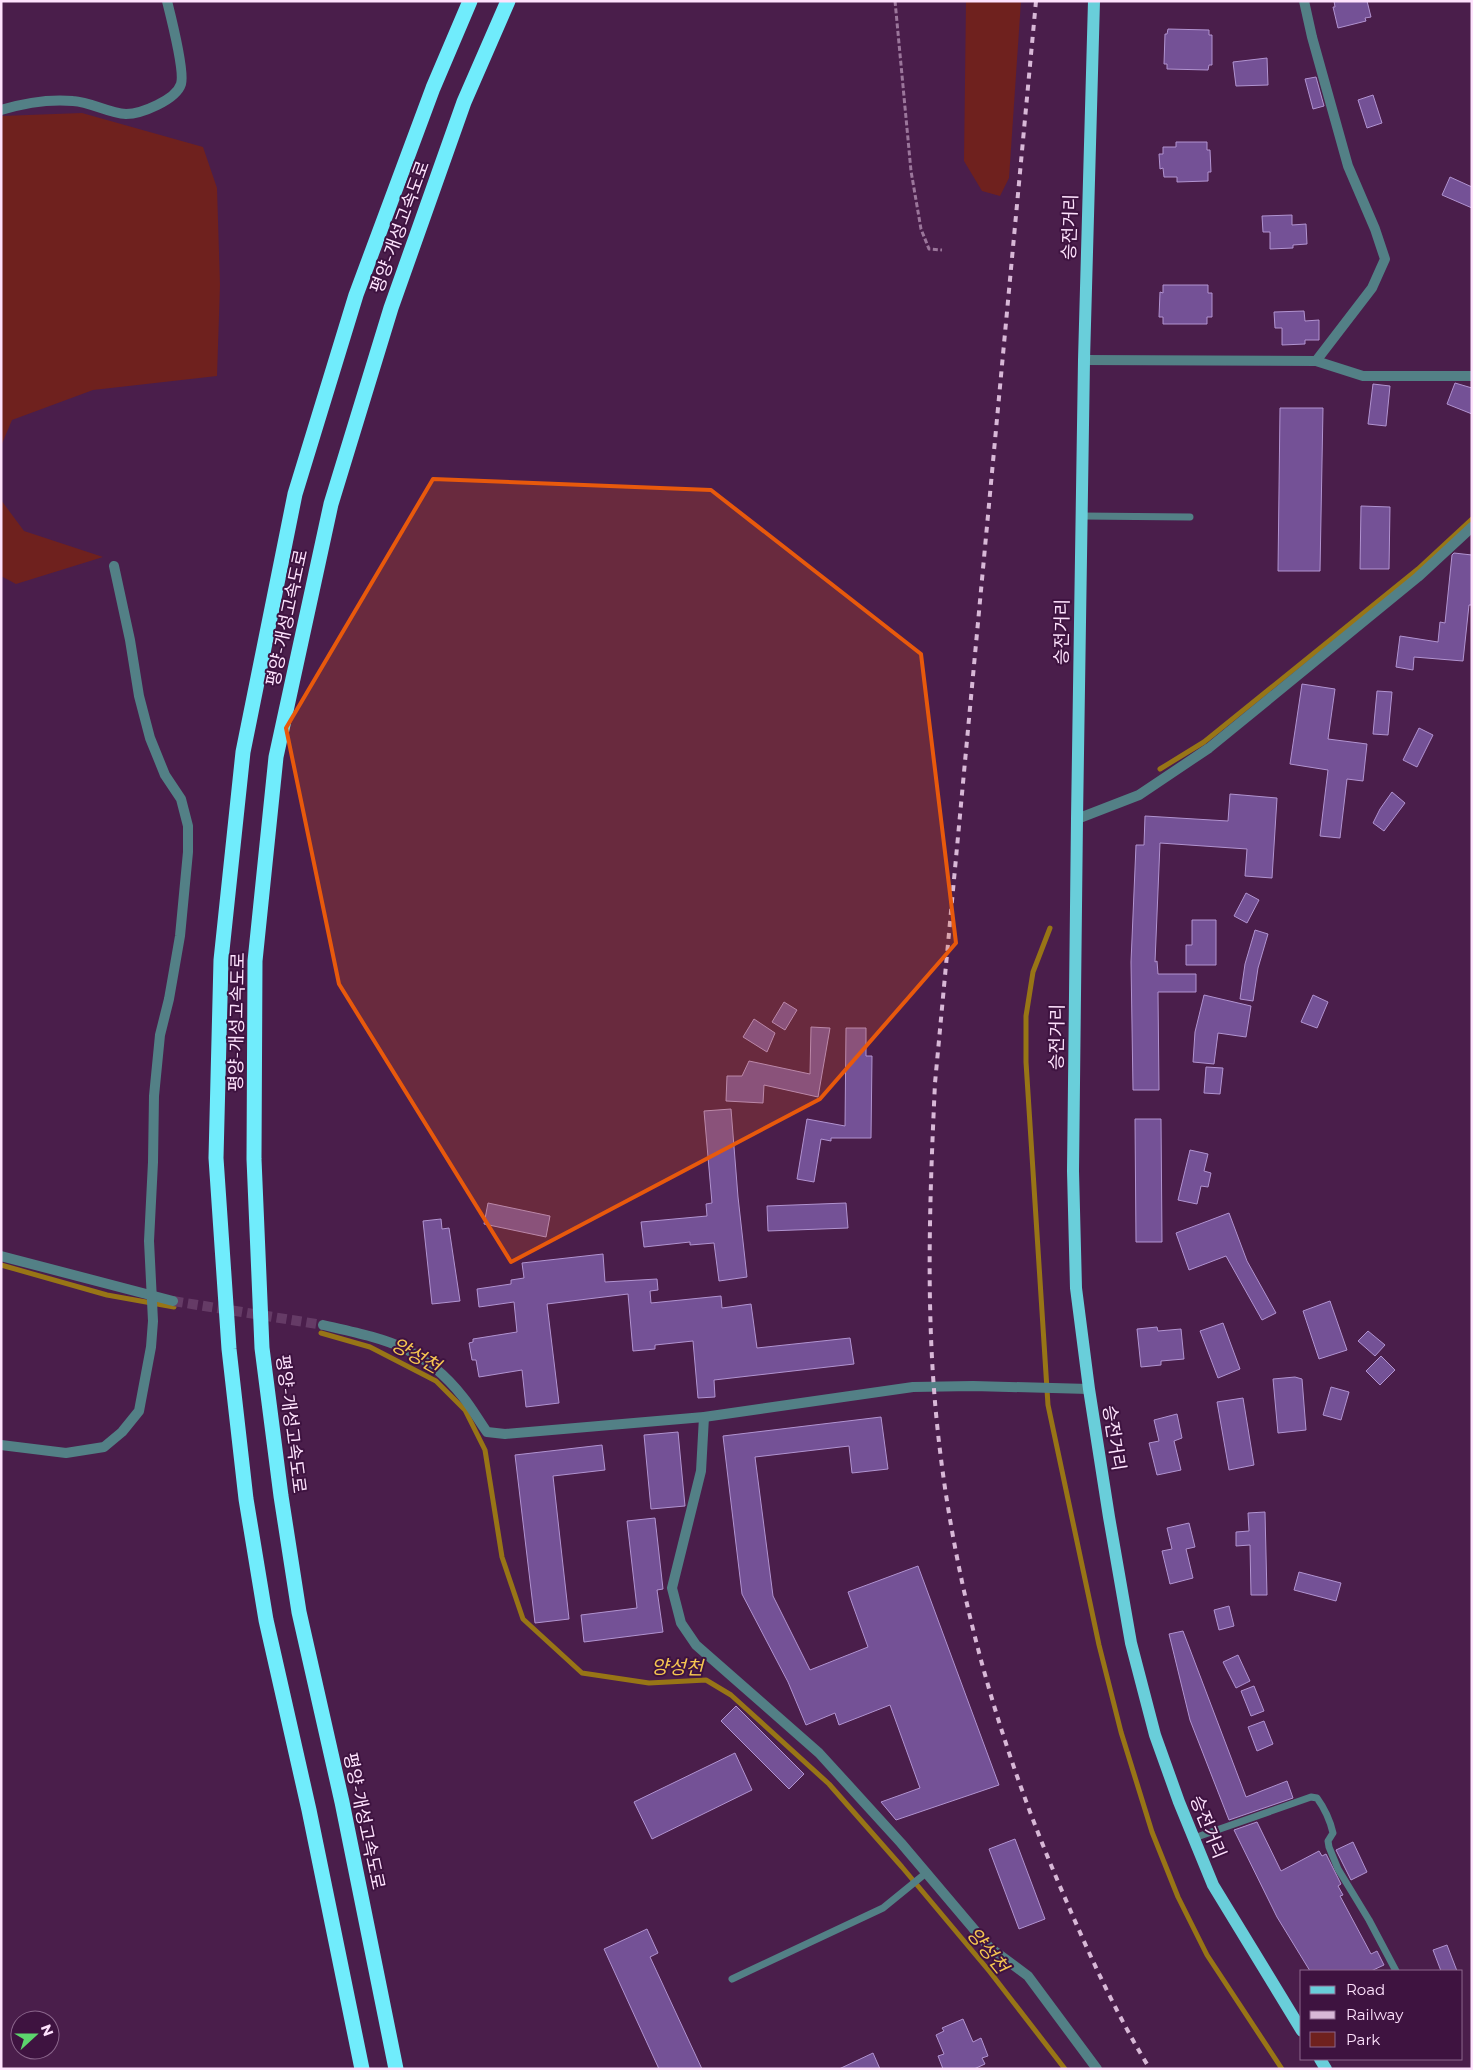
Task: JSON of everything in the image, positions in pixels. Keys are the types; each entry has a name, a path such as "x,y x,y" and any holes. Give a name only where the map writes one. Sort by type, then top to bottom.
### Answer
{"highway":[{"name":"평양-개성고속도로","path":"362,2069 309,1810 266,1620 246,1499 229,1349 216,1158 220,960 243,752 295,494 356,295 432,88 470,1"},
{"name":"평양-개성고속도로","path":"396,2069 342,1802 299,1612 267,1388 262,1348 254,1158 255,961 276,757 331,504 391,308 464,102 508,1"}],"main road":[{"name":"승전거리","path":"1094,1 1084,360 1077,819 1073,1171 1076,1288 1089,1389 1132,1643 1155,1735 1178,1802 1213,1884 1300,2028"}],"street":[{"path":"1,110 41,102 75,101 126,114 156,106 170,98 181,84 181,70 167,1"},
{"path":"1304,1 1312,38 1348,166 1375,229 1385,260 1372,288 1316,361"},
{"path":"1084,360 1316,361 1363,376 1472,376"},
{"path":"1077,819 1139,795 1208,748 1418,577 1472,527"},
{"path":"1,1445 66,1453 104,1447 122,1432 139,1411 151,1347 153,1321 149,1241 154,1162 154,1096 160,1035 169,999 180,936 188,852 188,826 181,799 165,775 150,738 139,696 130,640 114,566"},
{"path":"1,1256 151,1296 173,1300"},
{"path":"323,1325 392,1342 421,1356 463,1397 487,1432 505,1434 704,1417 913,1387 973,1386 1089,1389"},
{"path":"704,1417 701,1471 689,1526 672,1588 681,1622 696,1645 819,1753 989,1947 1028,1976 1097,2069"}],"lane":[{"path":"1082,516 1190,517"},
{"path":"1194,1838 1311,1797 1317,1798 1331,1824 1333,1833 1328,1841 1338,1869 1369,1920 1395,1970"},
{"path":"732,1979 883,1908 925,1874"}],"path":[{"path":"896,1 911,171 921,229 929,249 942,250"}],"highlighted area":[{"path":"433,479 711,490 921,654 956,943 820,1099 511,1262 339,984 286,728"}],"green space":[{"path":"966,1 1021,1 1009,178 1000,196 982,191 964,161"},
{"path":"82,113 203,147 217,188 220,285 217,376 93,390 12,420 1,446 1,116"},
{"path":"1,500 24,531 103,557 16,584 1,576"}],"building":[{"path":"1334,1 1367,1 1371,17 1365,18 1366,21 1338,28 1333,7 1335,7"},
{"path":"1168,29 1209,30 1209,35 1212,35 1212,65 1209,65 1208,70 1167,69 1167,64 1164,64 1165,34 1167,34"},
{"path":"1267,58 1268,85 1236,86 1233,62"},
{"path":"1316,77 1324,106 1313,109 1305,79"},
{"path":"1373,95 1382,123 1367,128 1358,100"},
{"path":"1176,142 1207,142 1207,150 1210,150 1211,172 1208,172 1208,181 1177,182 1177,177 1164,177 1163,168 1160,169 1159,154 1163,154 1163,147 1176,147"},
{"path":"1450,177 1472,187 1472,208 1442,195"},
{"path":"1292,215 1292,225 1306,224 1307,244 1293,245 1293,248 1270,249 1270,232 1263,232 1262,216"},
{"path":"1163,285 1208,285 1208,293 1212,293 1212,317 1207,317 1207,324 1163,324 1163,317 1159,317 1160,292 1163,293"},
{"path":"1304,311 1305,321 1319,320 1319,340 1305,340 1305,344 1282,345 1282,328 1275,328 1274,312"},
{"path":"1455,383 1472,388 1472,414 1447,404"},
{"path":"1373,384 1390,386 1386,426 1368,424"},
{"path":"1280,408 1323,408 1320,571 1278,571"},
{"path":"1361,506 1390,507 1389,569 1360,569"},
{"path":"1454,553 1472,555 1472,605 1469,605 1463,661 1414,657 1413,670 1396,667 1400,636 1438,642 1440,622 1445,623 1452,555"},
{"path":"1302,684 1335,689 1328,739 1367,744 1363,781 1347,779 1340,838 1320,836 1328,770 1290,764"},
{"path":"1377,691 1392,692 1388,735 1373,734"},
{"path":"1419,728 1433,735 1417,767 1403,760"},
{"path":"1392,792 1405,803 1384,831 1373,823"},
{"path":"1230,794 1277,798 1272,878 1245,876 1247,849 1160,843 1155,962 1157,961 1158,974 1196,974 1196,992 1158,992 1159,1090 1133,1090 1131,962 1136,845 1144,845 1145,816 1228,821"},
{"path":"1246,893 1259,900 1247,923 1234,916"},
{"path":"1192,920 1216,920 1216,965 1186,965 1186,945 1192,945"},
{"path":"1255,930 1268,934 1258,968 1253,1001 1240,999 1245,964"},
{"path":"1204,995 1251,1006 1246,1037 1218,1033 1214,1064 1193,1062 1195,1032"},
{"path":"1313,995 1328,1002 1317,1028 1301,1022"},
{"path":"784,1002 797,1010 785,1030 772,1022"},
{"path":"754,1019 775,1033 767,1052 743,1037"},
{"path":"811,1027 830,1028 818,1097 764,1085 763,1103 726,1101 727,1076 742,1076 749,1061 810,1074"},
{"path":"846,1028 866,1028 866,1056 872,1056 871,1138 831,1138 831,1141 821,1139 814,1182 797,1179 807,1119 845,1126"},
{"path":"1206,1067 1223,1068 1220,1094 1204,1093"},
{"path":"731,1109 747,1277 719,1281 714,1243 690,1245 690,1242 644,1247 641,1222 707,1216 706,1204 712,1203 704,1111"},
{"path":"1135,1119 1161,1119 1162,1242 1136,1242"},
{"path":"1190,1150 1208,1154 1204,1171 1211,1173 1208,1187 1201,1186 1197,1204 1178,1200"},
{"path":"488,1203 550,1216 546,1237 484,1224"},
{"path":"846,1203 848,1228 768,1231 767,1206"},
{"path":"1229,1213 1247,1261 1276,1313 1262,1320 1226,1256 1189,1270 1176,1233"},
{"path":"441,1219 442,1229 449,1228 460,1301 432,1304 423,1221"},
{"path":"603,1254 605,1282 657,1279 658,1290 650,1291 651,1303 721,1296 722,1308 751,1304 757,1348 850,1338 854,1364 714,1380 715,1397 698,1398 693,1341 655,1345 655,1349 633,1351 628,1294 547,1304 559,1403 526,1407 522,1370 479,1377 476,1360 472,1360 469,1343 473,1342 473,1339 517,1332 514,1302 479,1307 477,1289 511,1284 511,1280 524,1278 522,1263"},
{"path":"1330,1301 1347,1350 1319,1359 1303,1311"},
{"path":"1223,1323 1240,1369 1218,1378 1200,1331"},
{"path":"1157,1327 1158,1331 1181,1329 1184,1359 1161,1361 1161,1365 1141,1367 1137,1329"},
{"path":"1368,1331 1385,1345 1375,1356 1358,1341"},
{"path":"1381,1356 1395,1370 1380,1385 1366,1371"},
{"path":"1295,1377 1302,1379 1306,1430 1278,1433 1273,1379"},
{"path":"1331,1387 1349,1392 1341,1420 1323,1415"},
{"path":"1243,1398 1254,1465 1229,1470 1217,1402"},
{"path":"1177,1414 1182,1438 1174,1441 1181,1470 1157,1475 1149,1443 1159,1441 1154,1420"},
{"path":"881,1417 888,1469 852,1473 849,1446 755,1457 773,1596 810,1670 868,1647 848,1592 918,1566 999,1785 896,1820 881,1802 920,1788 890,1705 839,1725 835,1713 806,1725 788,1682 742,1594 723,1436"},
{"path":"678,1432 685,1506 651,1509 644,1435"},
{"path":"602,1445 605,1470 553,1476 569,1619 535,1623 515,1455"},
{"path":"1265,1512 1267,1595 1251,1595 1250,1545 1236,1546 1236,1532 1249,1531 1248,1513"},
{"path":"655,1518 663,1589 657,1590 663,1632 584,1642 581,1615 637,1608 627,1521"},
{"path":"1189,1523 1195,1547 1186,1549 1193,1578 1170,1584 1162,1551 1172,1549 1167,1528"},
{"path":"1299,1572 1341,1583 1336,1601 1294,1590"},
{"path":"1229,1606 1234,1626 1219,1630 1214,1610"},
{"path":"1183,1631 1246,1797 1287,1781 1293,1798 1229,1820 1190,1720 1169,1634"},
{"path":"1238,1655 1250,1681 1236,1688 1223,1662"},
{"path":"1254,1686 1264,1711 1251,1716 1241,1691"},
{"path":"736,1706 804,1774 789,1789 721,1721"},
{"path":"1264,1721 1273,1744 1257,1751 1248,1727"},
{"path":"735,1753 752,1790 652,1839 634,1802"},
{"path":"1257,1822 1281,1871 1319,1851 1322,1856 1326,1854 1341,1884 1338,1886 1343,1895 1340,1896 1371,1954 1377,1951 1384,1965 1373,1970 1309,1970 1277,1917 1234,1830"},
{"path":"1015,1839 1045,1919 1019,1929 989,1849"},
{"path":"1353,1842 1367,1872 1351,1880 1336,1850"},
{"path":"647,1929 658,1953 650,1957 702,2069 659,2069 604,1949"},
{"path":"1447,1945 1457,1970 1441,1970 1433,1950"},
{"path":"963,2019 973,2042 981,2038 988,2056 982,2058 985,2064 974,2069 943,2069 938,2056 944,2054 936,2035 944,2031 942,2028"},
{"path":"873,2053 880,2069 839,2069"}],"waterway":[{"path":"1160,769 1204,742 1418,569 1472,519"},
{"path":"1050,928 1033,972 1026,1016 1026,1062 1048,1405 1099,1645 1121,1732 1152,1832 1178,1897 1207,1955 1282,2069"},
{"name":"양성천","path":"1,1265 107,1295 174,1307"},
{"name":"양성천","path":"321,1333 370,1347 436,1381 465,1410 485,1450 502,1557 523,1619 582,1673 649,1683 706,1680 731,1695 829,1784 990,1972 1065,2069"}],"tunnel":[{"path":"173,1301 323,1325"}],"railway":[{"path":"1036,1 935,1083 930,1243 932,1362 942,1464 951,1526 963,1587 995,1708 1014,1768 1059,1884 1113,2002 1150,2069"}]}
